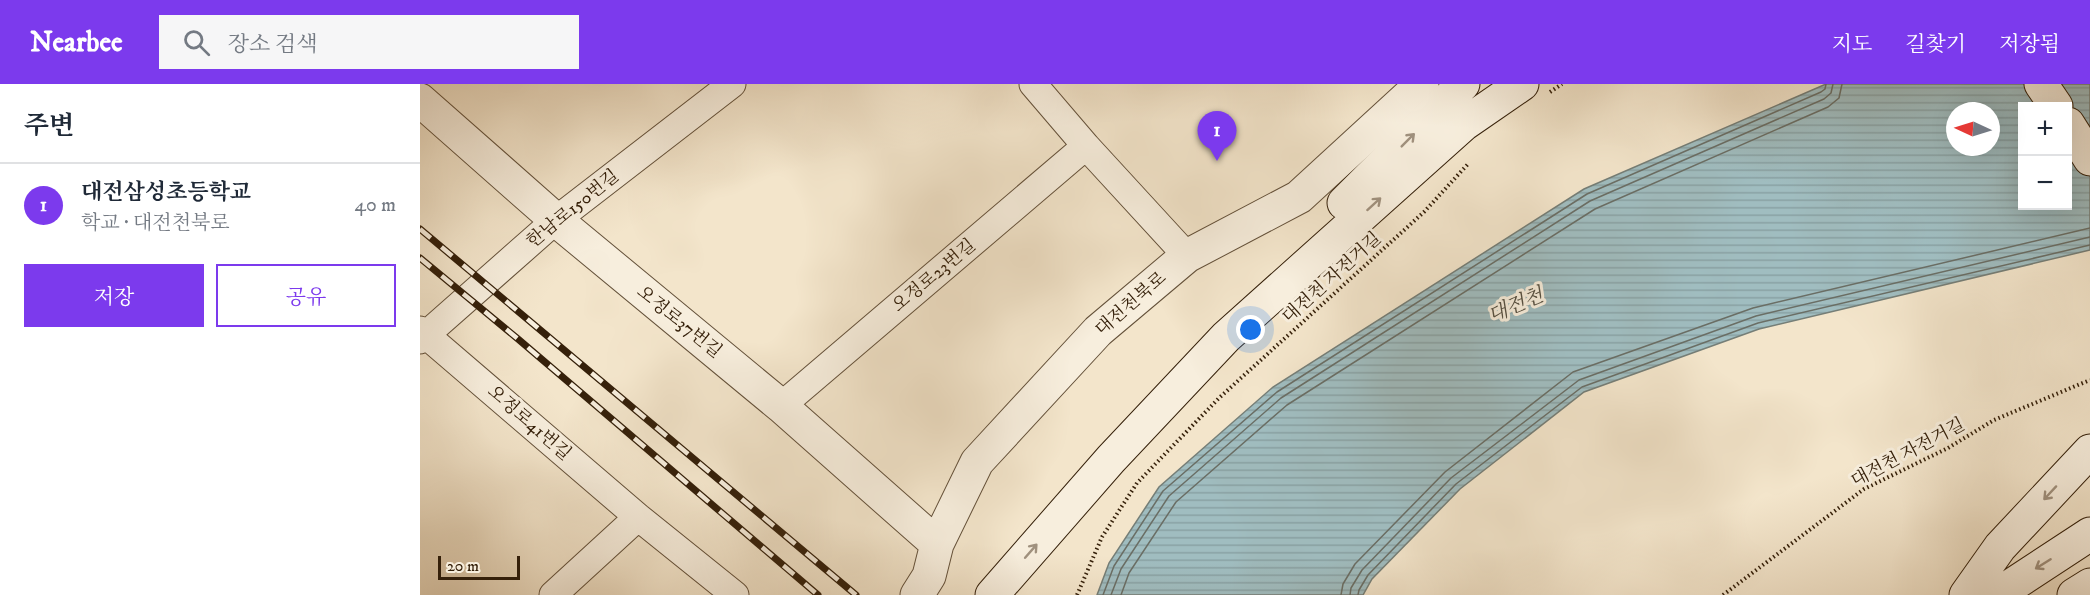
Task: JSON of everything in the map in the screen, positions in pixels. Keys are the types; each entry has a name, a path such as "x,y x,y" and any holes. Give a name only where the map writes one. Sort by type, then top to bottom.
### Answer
{"main road":[{"name":"대전천북로","path":"917,595 929,576 937,544 977,462 1098,331 1187,256 1299,197 1422,84"},
{"path":"1111,459 1197,344 1342,206 1463,84"},
{"path":"2041,84 2053,102"},
{"path":"992,595 1111,459 1226,337 1464,124 1533,90"},
{"name":"오정로37번길","path":"420,100 556,220 781,406 937,544"},
{"path":"2072,132 2090,159"},
{"path":"1966,595 2000,547 2090,451"},
{"path":"1997,595 2090,534"},
{"path":"2074,595 2090,585"}],"street":[{"name":"한남로150번길","path":"422,335 556,220 732,84"},
{"path":"1033,84 1086,146 1187,256"},
{"name":"오정로23번길","path":"781,406 1086,146"},
{"name":"오정로41번길","path":"422,335 638,517 735,595"},
{"path":"553,595 638,517"}],"path":[{"path":"1533,90 1562,84"},
{"name":"대전천 자전거길","path":"1077,595 1102,537 1137,483 1220,398 1424,212 1476,156"},
{"name":"대전천 자전거길","path":"1723,595 1864,489 1948,448 1994,420 2090,380"}],"water":[{"name":"대전천","path":"1826,84 2090,84 2090,250 1759,329 1584,392 1460,489 1372,579 1363,595 1097,595 1109,563 1159,487 1273,387 1584,189"}],"railway":[{"path":"420,229 856,595"},
{"path":"420,258 818,595"}],"place":[{"name":"대전삼성초등학교","path":"1217,161"}]}
